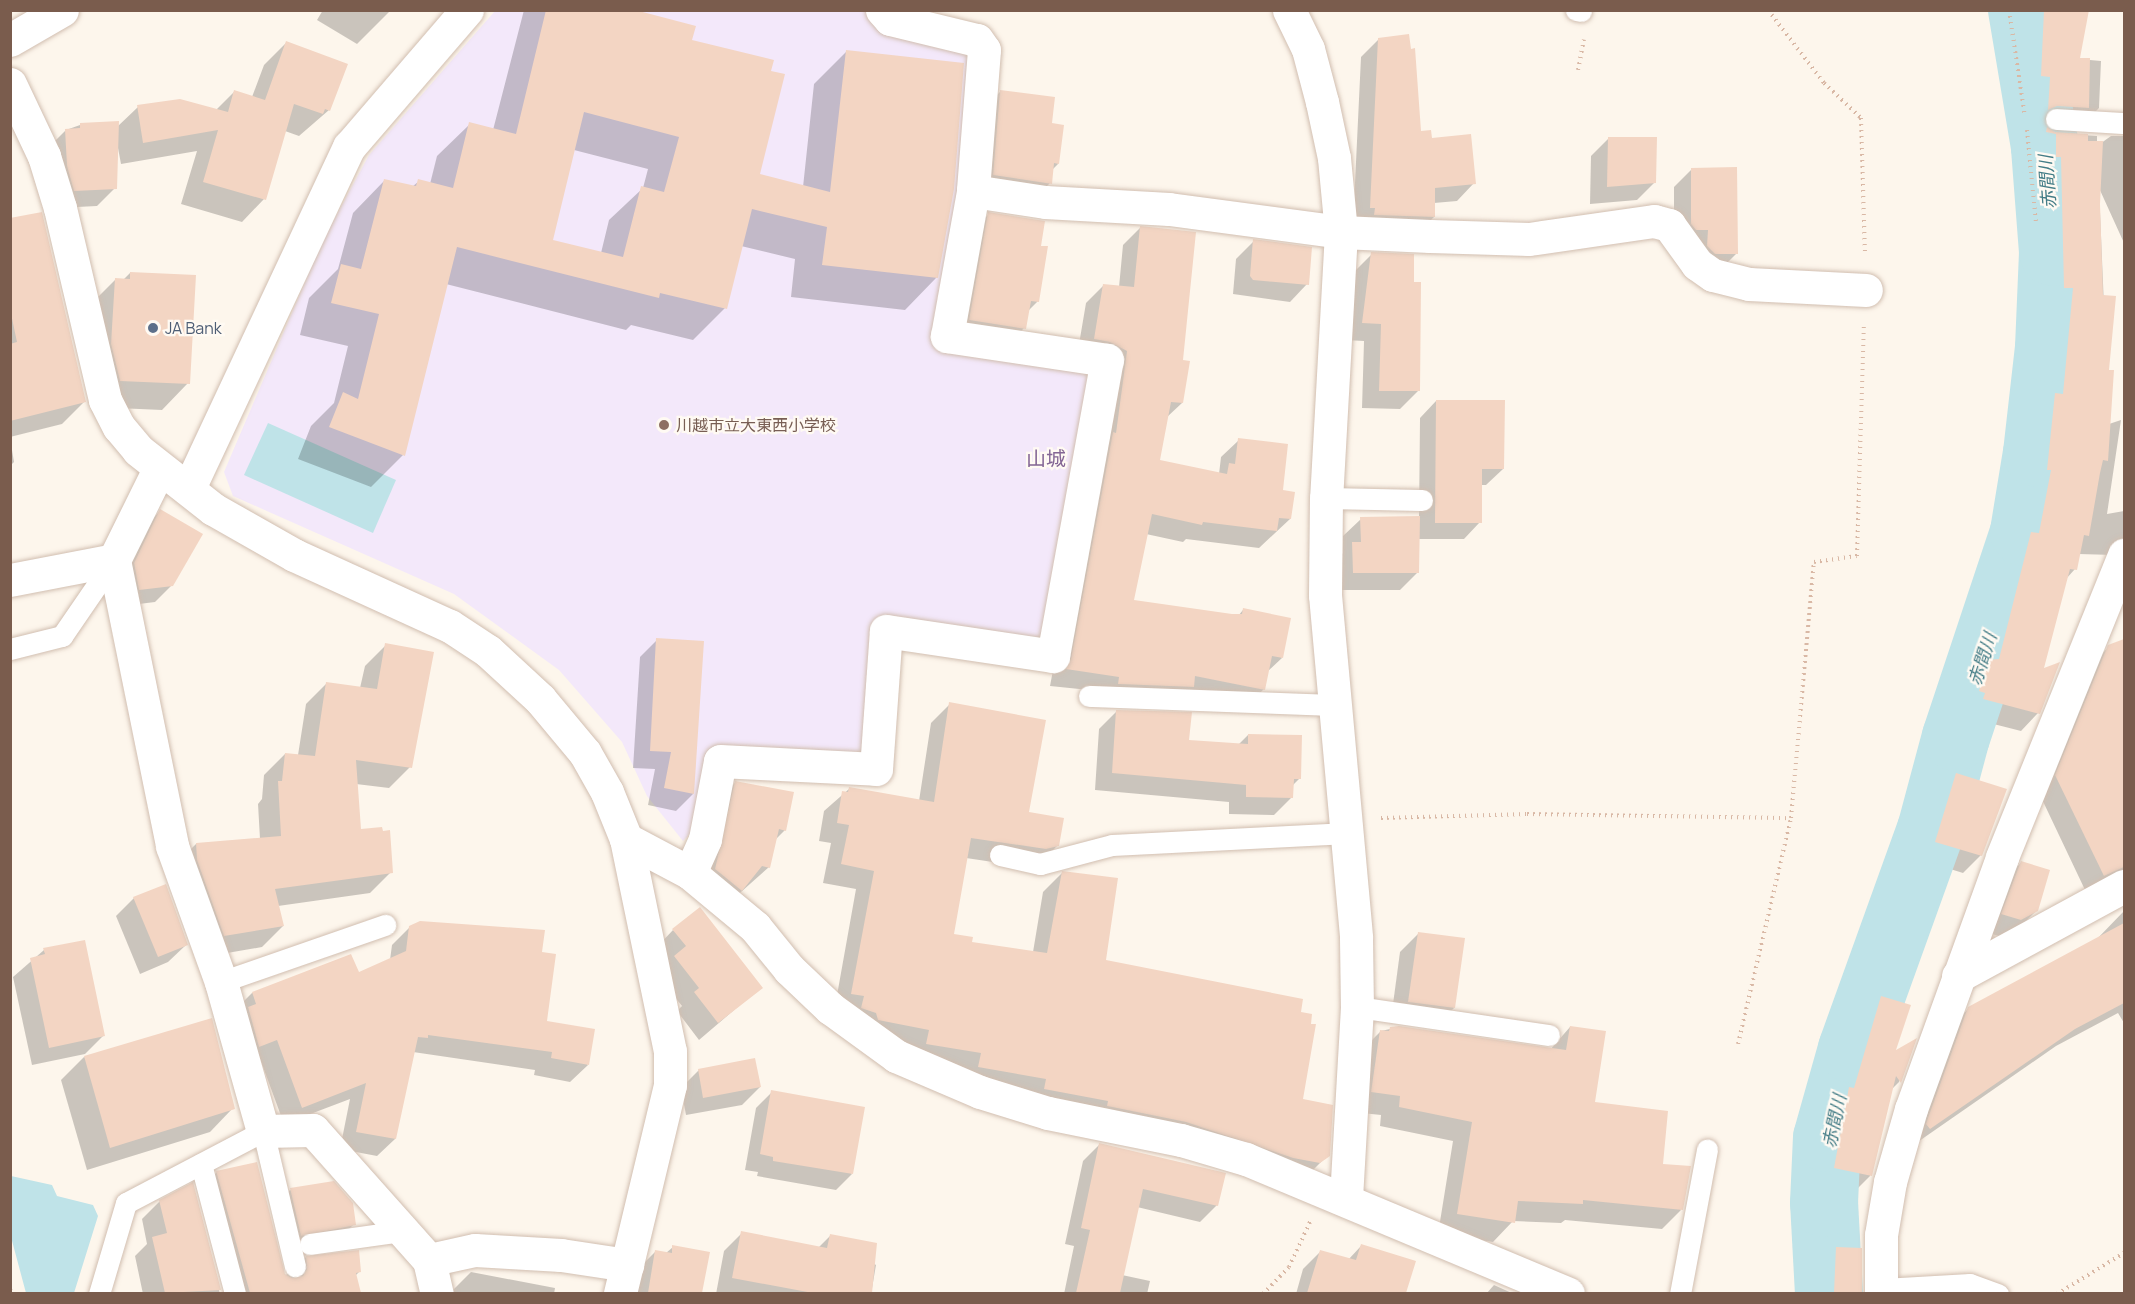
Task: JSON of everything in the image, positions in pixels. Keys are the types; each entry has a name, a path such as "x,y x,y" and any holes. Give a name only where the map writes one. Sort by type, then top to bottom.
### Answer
{"street":[{"path":"10,40 62,10"},
{"path":"189,488 349,147 467,10"},
{"path":"690,873 705,839 720,761 876,769 886,632 1053,656 1107,360 947,336 973,191 984,50 977,40 890,20 882,10"},
{"path":"1290,10 1308,49 1322,102 1334,158 1341,232 1326,498 1325,595 1348,826 1357,1007 1335,1194"},
{"path":"10,84 44,156 60,208 105,400 118,427 159,469 189,488 213,509 294,555 450,627 488,651 540,699 585,753 607,792 626,839 670,1051 670,1085 623,1279 561,1255 484,1251 451,1253 429,1260"},
{"path":"973,191 1045,202 1169,209 1341,232 1529,239 1654,221 1669,225 1696,264 1713,275 1749,284 1866,290"},
{"path":"159,469 114,560 172,846 221,982 263,1131 313,1130 429,1260 437,1293"},
{"path":"1882,1291 1881,1235 1890,1182 1911,1109 2027,791 2124,555"},
{"path":"10,580 114,560"},
{"path":"626,839 690,873 755,927 789,969 830,1008 896,1056 980,1092 1048,1113 1180,1140 1246,1159 1335,1194 1568,1293"},
{"path":"1958,976 2124,886"}],"lane":[{"path":"1576,10 1581,11"},
{"path":"2056,119 2124,123"},
{"path":"1326,498 1422,500"},
{"path":"10,649 62,636 114,560"},
{"path":"1089,696 1336,705"},
{"path":"1000,855 1040,864 1112,845 1348,826"},
{"path":"221,982 385,925"},
{"path":"1357,1007 1549,1035"},
{"path":"99,1293 126,1203 263,1131 295,1266"},
{"path":"1680,1293 1707,1150"},
{"path":"201,1164 236,1293"},
{"path":"310,1245 403,1231"},
{"path":"1882,1291 1970,1284 1998,1293"}],"path":[{"path":"1738,1044 1791,818 1814,562 1857,556 1866,290 1861,118 1824,83 1768,10"},
{"path":"1348,826 1431,814 1791,818"},
{"path":"1263,1293 1296,1255 1335,1194"},
{"path":"2057,1293 2124,1253"}],"shaded area":[{"name":"川越市立大東西小学校","path":"495,11 864,11 883,26 961,44 971,57 958,210 932,340 1082,367 1094,378 1044,645 878,622 866,759 713,749 697,826 683,841 647,796 622,742 559,670 454,594 233,496 224,472 323,240 369,155"}],"water":[{"path":"268,423 396,480 373,533 244,475"},
{"path":"11,1176 52,1185 57,1196 93,1205 98,1216 74,1293 26,1293 11,1237"}],"building":[{"path":"546,10 635,10 696,26 692,40 774,60 771,71 785,74 760,174 830,192 846,50 964,63 954,189 938,278 822,265 827,227 752,209 727,309 660,293 659,298 457,247 405,456 329,427 343,392 358,399 379,314 331,303 341,264 361,269 384,179 416,186 418,179 453,188 469,122 516,134","holes":["584,112 679,137 664,192 641,186 623,257 553,240"]},
{"path":"2044,10 2089,10 2080,58 2090,58 2089,108 2057,106 2048,110 2050,77 2041,76"},
{"path":"1409,34 1411,49 1415,48 1421,131 1431,130 1432,138 1471,134 1476,184 1435,188 1435,217 1374,215 1375,208 1370,208 1378,38"},
{"path":"286,41 348,64 330,111 325,109 323,114 294,104 266,200 203,182 218,130 143,143 137,105 180,99 228,112 234,90 265,100"},
{"path":"1000,90 1055,97 1052,123 1064,125 1059,164 1054,163 1052,184 993,175"},
{"path":"119,121 117,189 74,191 67,166 65,129 80,128 80,123"},
{"path":"2047,127 2055,132 2088,134 2088,141 2103,141 2100,204 2103,295 2116,296 2109,370 2114,370 2108,461 2103,460 2089,536 2084,535 2077,570 2070,569 2044,668 2060,662 2040,714 1983,699 1985,693 1979,691 1987,660 1999,659 2031,532 2039,533 2051,470 2047,470 2055,393 2063,394 2073,288 2064,288 2061,157 2056,157 2056,134 2046,132"},
{"path":"1608,137 1657,137 1656,183 1607,187"},
{"path":"1737,167 1738,254 1715,254 1707,246 1708,230 1696,230 1691,224 1691,168"},
{"path":"42,212 86,402 10,421 10,344 17,342 10,309 10,218"},
{"path":"988,212 1045,221 1041,246 1048,246 1039,302 1031,301 1026,329 969,320"},
{"path":"1140,226 1196,232 1183,360 1190,361 1183,403 1171,402 1160,460 1227,474 1229,463 1235,464 1238,438 1288,444 1283,490 1295,492 1291,519 1279,518 1277,531 1203,522 1202,525 1152,514 1134,600 1232,614 1242,614 1243,608 1291,618 1283,658 1272,656 1265,690 1195,676 1194,687 1118,684 1119,677 1066,669 1071,659 1113,432 1116,433 1127,351 1110,342 1094,339 1103,284 1134,287"},
{"path":"1253,239 1312,247 1309,285 1253,280 1250,276"},
{"path":"1371,252 1414,254 1414,282 1421,282 1420,391 1379,391 1381,324 1362,323"},
{"name":"JA Bank","path":"130,272 196,275 190,384 120,381 111,344 115,278 130,279"},
{"path":"1436,400 1505,400 1504,469 1482,469 1482,523 1435,523"},
{"path":"160,509 203,534 173,586 139,590 134,563"},
{"path":"1420,516 1419,573 1353,573 1352,542 1361,542 1360,517"},
{"path":"656,638 704,641 694,794 664,788 671,752 650,751"},
{"path":"2124,639 2124,867 2104,876 2055,775 2108,645"},
{"path":"385,643 434,652 412,768 356,760 361,829 382,827 383,831 390,830 393,873 275,889 284,926 224,936 197,860 196,843 281,836 278,781 282,781 285,753 315,756 326,682 377,689"},
{"path":"949,702 1046,720 1029,812 1064,818 1059,846 1046,849 971,838 954,934 973,937 972,942 1047,953 1062,871 1118,878 1106,960 1303,999 1301,1012 1312,1014 1311,1024 1316,1024 1303,1099 1333,1105 1330,1156 1320,1163 1293,1158 1186,1122 1107,1106 1108,1101 1044,1089 1046,1079 978,1067 981,1053 926,1044 929,1030 878,1020 876,1013 861,1008 864,996 851,994 874,871 841,864 849,825 837,823 842,791 848,792 849,787 934,802"},
{"path":"1116,710 1192,712 1189,740 1248,744 1248,734 1302,735 1301,779 1294,779 1293,798 1246,797 1246,785 1112,773"},
{"path":"1956,773 2007,789 1982,856 1935,842"},
{"path":"735,781 794,792 786,831 779,829 770,868 762,866 742,891 715,869"},
{"path":"2021,861 2050,870 2038,911 2021,920 2001,914"},
{"path":"166,884 188,945 158,957 133,897"},
{"path":"700,907 763,988 718,1023 694,992 699,988 674,956 686,946 672,929"},
{"path":"420,921 545,930 542,952 556,954 547,1021 595,1029 589,1065 551,1058 552,1052 428,1035 428,1038 418,1037 396,1139 356,1132 366,1083 302,1108 277,1040 259,1047 248,1007 256,1004 252,992 351,954 359,972 406,951 409,926"},
{"path":"2124,923 2124,1003 2075,1029 1930,1129 1926,1124 1968,1007"},
{"path":"1418,932 1465,938 1455,1008 1408,1002"},
{"path":"85,940 105,1036 49,1048 30,958 45,954 43,948"},
{"path":"1881,996 1911,1005 1896,1050 1917,1038 1901,1083 1896,1076 1872,1176 1834,1168 1849,1087 1854,1088"},
{"path":"212,1018 235,1109 110,1148 84,1056"},
{"path":"1399,1026 1566,1050 1570,1026 1606,1031 1595,1102 1668,1111 1663,1164 1691,1166 1683,1210 1583,1200 1583,1204 1518,1201 1515,1223 1457,1214 1472,1122 1399,1107 1400,1096 1371,1092 1380,1030 1389,1031 1390,1027"},
{"path":"755,1058 761,1087 703,1098 698,1069"},
{"path":"771,1090 865,1107 853,1174 773,1161 773,1157 760,1154"},
{"path":"1099,1143 1226,1173 1218,1206 1143,1189 1120,1293 1076,1293 1090,1230 1081,1228"},
{"path":"257,1162 285,1274 292,1278 303,1276 307,1269 306,1256 359,1250 361,1272 356,1273 361,1293 250,1293 216,1171"},
{"path":"334,1181 353,1203 356,1225 301,1236 290,1188"},
{"path":"193,1182 221,1290 165,1293 152,1237 167,1233 159,1200"},
{"path":"741,1231 827,1248 830,1234 877,1243 872,1293 813,1293 732,1278"},
{"path":"1361,1244 1416,1261 1406,1293 1307,1293 1320,1250 1356,1260"},
{"path":"672,1245 710,1252 702,1293 648,1293 655,1250 672,1253"},
{"path":"1836,1247 1862,1248 1862,1293 1834,1293"}],"waterway":[{"name":"赤間川","path":"1829,1294 1824,1203 1827,1138 1852,1049 1931,830 1956,737 2024,532 2037,453 2049,348 2053,252 2045,147 2022,10"}],"place":[{"name":"JA Bank","path":"153,328"},
{"name":"川越市立大東西小学校","path":"664,425"}],"district":[{"name":"山城","path":"1046,458"}]}
